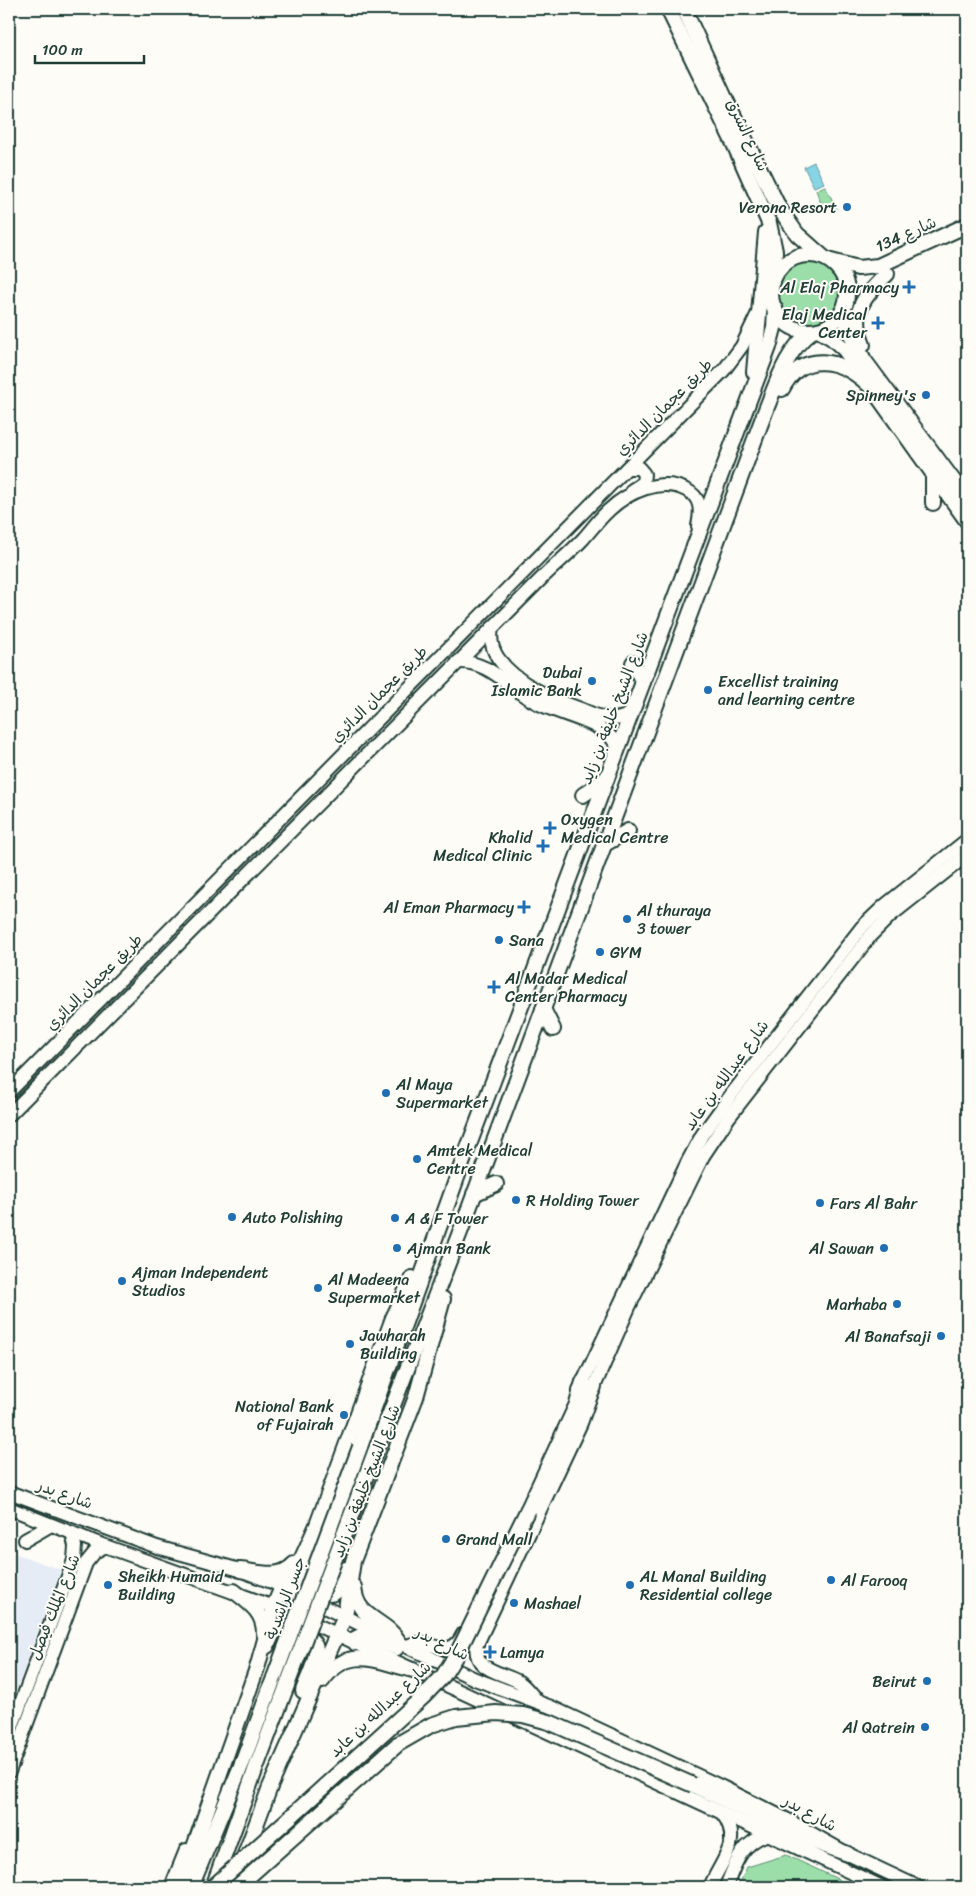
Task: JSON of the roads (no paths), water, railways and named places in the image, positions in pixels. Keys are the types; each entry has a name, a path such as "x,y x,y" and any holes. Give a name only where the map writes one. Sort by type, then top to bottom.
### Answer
{"main road":[{"name":"شارع الشرق","path":"668,9 734,144 762,209 774,241 776,262 773,282"},
{"name":"شارع الشرق","path":"684,9 734,118 779,208 797,234 826,259"},
{"path":"722,474 755,369 758,344 758,310 766,240 762,209"},
{"name":"شارع 134","path":"826,259 858,268 878,266 967,225"},
{"name":"شارع 134","path":"844,307 861,290 887,274 967,236"},
{"path":"967,499 861,355 849,331 844,307 847,290 843,276 834,264 814,255 797,257 782,266 773,282 772,300 775,308 786,323 803,330 815,330 832,338 844,349 967,521"},
{"path":"887,274 869,291 862,302 858,315 858,329 867,353 909,412 923,439"},
{"path":"815,330 835,320 844,307"},
{"name":"شارع الشيخ خليفة بن زايد","path":"360,1447 426,1260 769,347 774,328 775,308"},
{"name":"طريق عجمان الدائري","path":"9,1091 731,362 747,338 758,310"},
{"name":"شارع الشيخ خليفة بن زايد","path":"375,1452 464,1222 765,412 786,361 799,341 815,330"},
{"path":"727,515 742,491 779,395 791,374 799,368 812,363 829,362 851,370 869,385"},
{"path":"727,515 730,494 750,435 746,427 738,431"},
{"path":"604,514 614,501 643,483 644,474 641,470 636,467 627,468"},
{"path":"933,474 933,503"},
{"name":"طريق عجمان الدائري","path":"9,1115 458,662 582,540 604,514 624,499 647,488 666,485 685,489 695,496 700,506 694,548"},
{"path":"492,628 491,638 495,654 512,672 538,691 588,718 612,738 618,749"},
{"path":"482,665 485,655 495,654"},
{"path":"458,662 482,665 515,690 535,702 588,718 612,719 622,718 631,714"},
{"path":"633,663 643,682"},
{"path":"583,795 607,778"},
{"path":"604,844 628,831"},
{"name":"شارع عبدالله بن عابد","path":"249,1887 273,1849 312,1807 430,1699 446,1680 466,1648 589,1385 688,1161 710,1124 862,927 883,907 967,840"},
{"name":"شارع عبدالله بن عابد","path":"404,1644 418,1642 440,1648 449,1648 454,1647 460,1640 538,1473 589,1385 693,1174 720,1130 871,935 890,916 967,855"},
{"path":"543,1009 553,1029"},
{"path":"474,1194 496,1184"},
{"name":"شارع الشيخ خليفة بن زايد","path":"235,1887 270,1787 345,1616 358,1557 416,1396 464,1222"},
{"name":"شارع الشيخ خليفة بن زايد","path":"180,1887 258,1665 274,1606 282,1586 302,1558 319,1519 398,1306 414,1276 426,1260"},
{"name":"شارع عبدالله بن عابد","path":"478,1644 580,1423 589,1385"},
{"path":"345,1423 349,1439"},
{"name":"جسر الراشدية","path":"191,1887 243,1762 360,1447"},
{"name":"جسر الراشدية","path":"213,1887 375,1452"},
{"path":"320,1492 336,1473"},
{"name":"شارع بدر","path":"9,1492 157,1548 240,1570 282,1586 475,1679 538,1702 722,1787 786,1819 848,1854 918,1887"},
{"name":"شارع بدر","path":"9,1508 105,1546 274,1606 882,1887"},
{"name":"شارع عبدالله بن عابد","path":"213,1887 437,1683 454,1660 530,1511"},
{"path":"319,1519 317,1536 300,1572 302,1584 329,1594 335,1594 338,1591 346,1567 358,1557"},
{"path":"240,1570 271,1574 286,1571 294,1564 319,1519"},
{"path":"25,1540 51,1525"},
{"name":"شارع الملك فيصل","path":"9,1735 75,1553 72,1533"},
{"name":"شارع الملك فيصل","path":"9,1772 86,1563 94,1552 105,1546"},
{"path":"358,1557 354,1594 360,1608 404,1644"},
{"path":"234,1592 253,1606 264,1622 264,1639"},
{"path":"56,1607 64,1606 68,1613"},
{"path":"171,1887 257,1649 260,1630 253,1606"},
{"path":"258,1665 262,1660 271,1637 278,1630 286,1629 297,1632 309,1637 313,1641 316,1652 296,1710 296,1728"},
{"path":"355,1644 354,1638 360,1635 415,1656 436,1659"},
{"path":"460,1640 458,1650 465,1656 471,1654 478,1644"},
{"path":"478,1644 477,1654 482,1664 521,1684 538,1702"},
{"path":"306,1704 332,1668 350,1658 364,1658 413,1670"},
{"path":"475,1679 502,1678 513,1680"},
{"name":"شارع بدر","path":"235,1887 398,1744 431,1725 456,1717 496,1713 523,1715 562,1726 693,1785 806,1839 848,1854"},
{"path":"710,1887 732,1842 730,1825 722,1813"},
{"path":"726,1887 745,1847 757,1838 768,1834"}],"water":[{"path":"814,162 824,183 814,187 804,167"}],"place":[{"name":"Verona Resort","path":"847,207"},
{"name":"Al Elaj Pharmacy","path":"909,287"},
{"name":"Elaj Medical Center","path":"878,323"},
{"name":"Spinney's","path":"926,395"},
{"name":"Dubai Islamic Bank","path":"592,681"},
{"name":"Excellist training and learning centre","path":"708,690"},
{"name":"Oxygen Medical Centre","path":"550,828"},
{"name":"Khalid Medical Clinic","path":"543,846"},
{"name":"Al Eman Pharmacy","path":"524,907"},
{"name":"Al thuraya 3 tower","path":"627,919"},
{"name":"Sana","path":"499,940"},
{"name":"GYM","path":"600,952"},
{"name":"Al Madar Medical Center Pharmacy","path":"494,987"},
{"name":"Al Maya Supermarket","path":"386,1093"},
{"name":"Amtek Medical Centre","path":"417,1159"},
{"name":"R Holding Tower","path":"516,1200"},
{"name":"Fars Al Bahr","path":"820,1203"},
{"name":"Auto Polishing","path":"232,1217"},
{"name":"A & F Tower","path":"395,1218"},
{"name":"Ajman Bank","path":"397,1248"},
{"name":"Al Sawan","path":"884,1248"},
{"name":"Ajman Independent Studios","path":"122,1281"},
{"name":"Al Madeena Supermarket","path":"318,1288"},
{"name":"Marhaba","path":"897,1304"},
{"name":"Al Banafsaji","path":"941,1336"},
{"name":"Jawharah Building","path":"350,1344"},
{"name":"National Bank of Fujairah","path":"344,1415"},
{"name":"Grand Mall","path":"446,1539"},
{"name":"Al Farooq","path":"831,1580"},
{"name":"Sheikh Humaid Building","path":"108,1585"},
{"name":"AL Manal Building Residential college","path":"630,1585"},
{"name":"Mashael","path":"514,1603"},
{"name":"Lamya","path":"490,1652"},
{"name":"Beirut","path":"927,1681"},
{"name":"Al Qatrein","path":"925,1727"}]}
